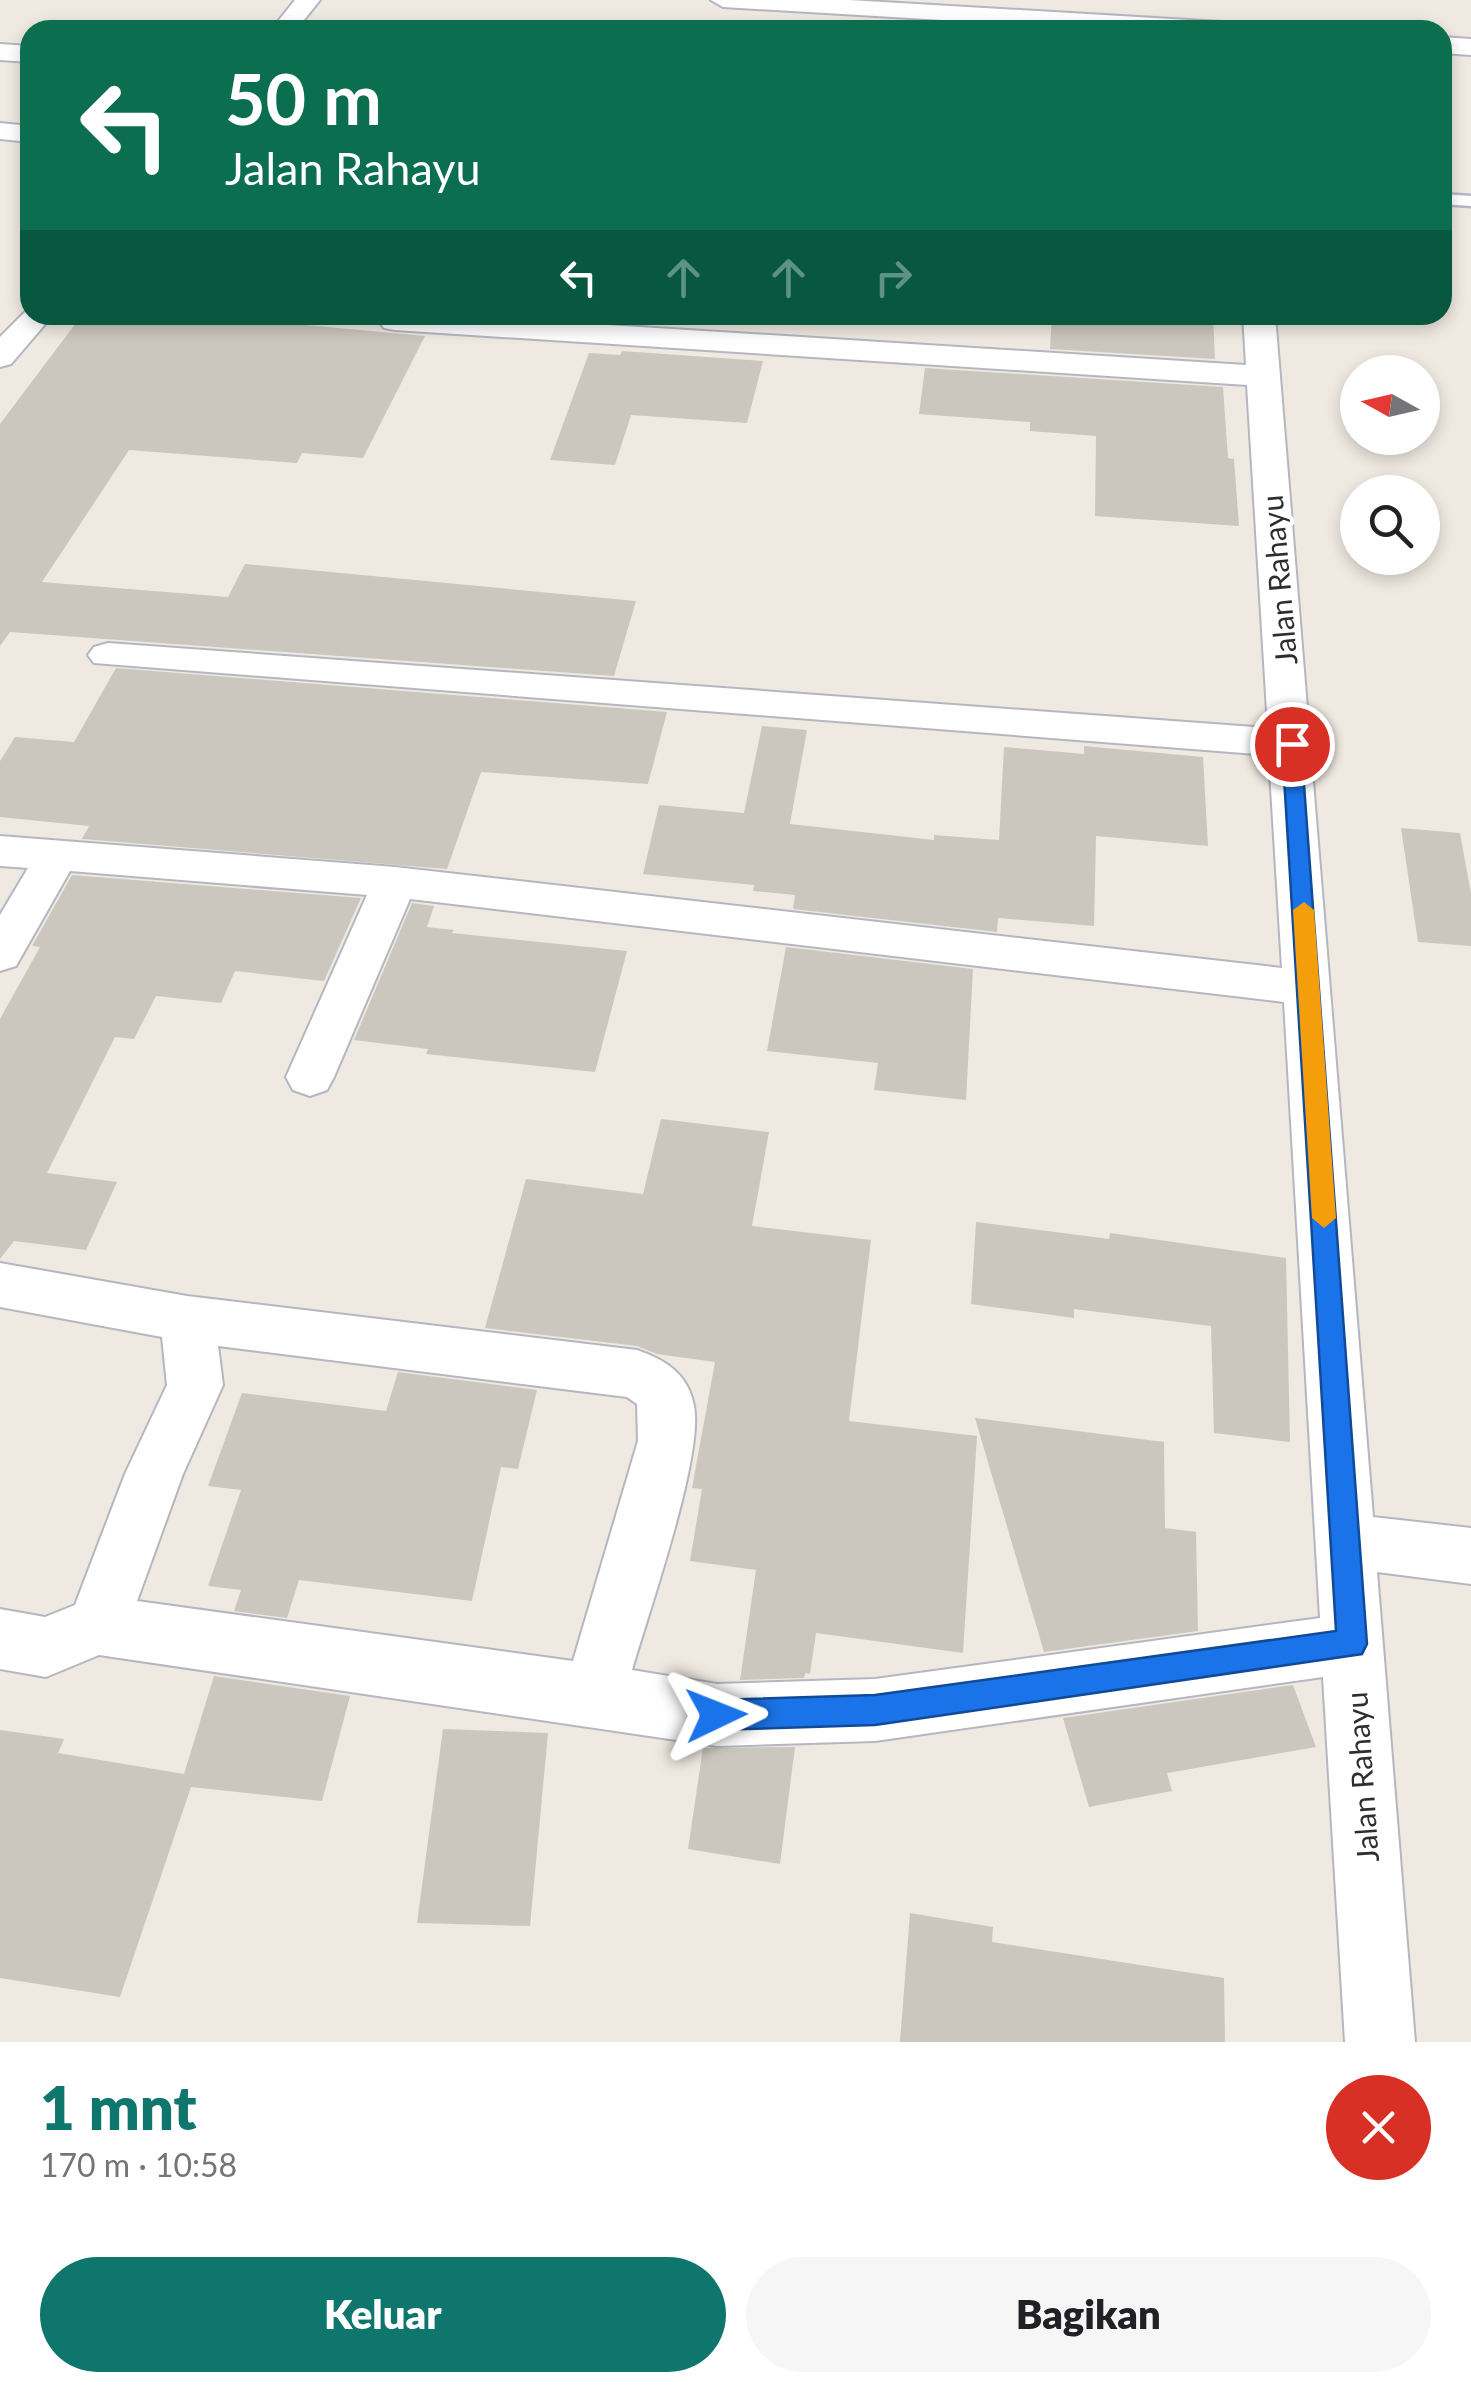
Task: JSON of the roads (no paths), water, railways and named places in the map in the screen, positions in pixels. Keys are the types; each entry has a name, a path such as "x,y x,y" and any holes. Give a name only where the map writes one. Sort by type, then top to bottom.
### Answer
{"street":[{"path":"291,20 308,0"},
{"path":"723,0 1067,20"},
{"path":"0,356 28,325"},
{"path":"457,325 1262,376"},
{"name":"Jalan Rahayu","path":"1259,325 1292,744 1380,2042"},
{"path":"108,655 1292,744"},
{"path":"0,852 395,882 1309,988"},
{"path":"0,954 56,858"},
{"path":"310,1077 395,882"},
{"path":"0,1285 187,1319 637,1374 658,1384 666,1399 667,1441 594,1695"},
{"path":"187,1319 194,1385"},
{"path":"98,1625 154,1474 194,1385 253,1326"},
{"path":"1345,1541 1471,1556"},
{"path":"0,1639 46,1648 98,1625 716,1715 875,1710 1352,1644"}]}
